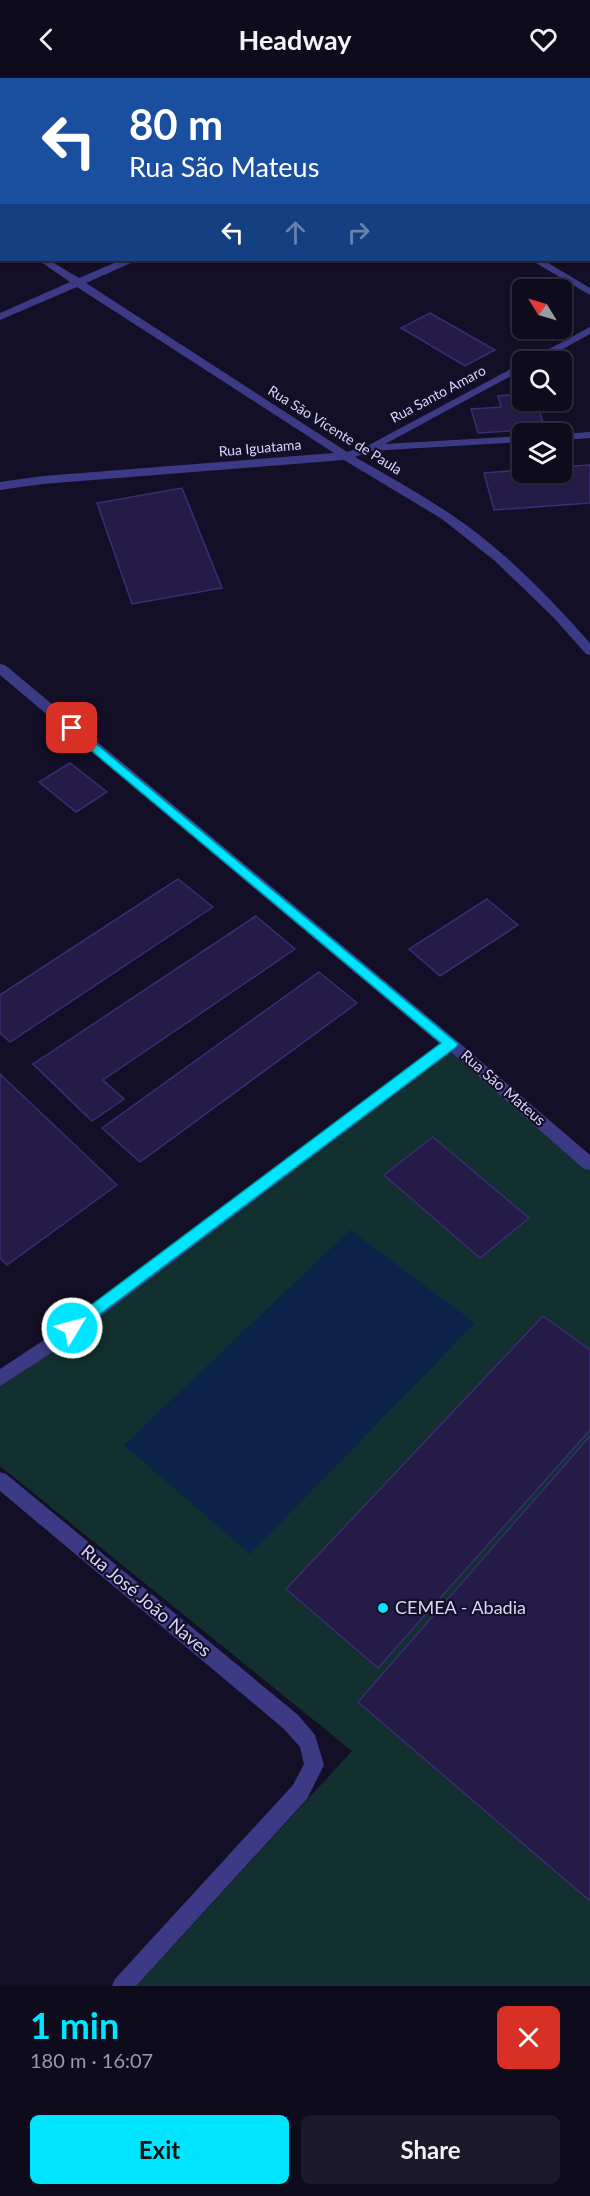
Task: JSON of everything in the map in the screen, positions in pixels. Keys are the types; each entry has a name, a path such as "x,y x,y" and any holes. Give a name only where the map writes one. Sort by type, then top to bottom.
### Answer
{"street":[{"name":"Rua São Vicente de Paula","path":"45,261 346,456 446,516 499,558 557,614 590,651"},
{"path":"0,317 127,261"},
{"path":"538,261 590,292"},
{"path":"551,351 590,330"},
{"name":"Rua Santo Amaro","path":"368,448 512,371"},
{"path":"572,436 590,435"},
{"name":"Rua Iguatama","path":"0,486 43,480 346,456 368,448 512,440"},
{"name":"Rua São Mateus","path":"0,668 451,1044 590,1164"},
{"path":"0,1378 53,1343 451,1044"},
{"name":"Rua José João Naves","path":"0,1480 291,1722 308,1742 314,1765 300,1792 122,1986"}],"green space":[{"name":"CEMEA - Abadia","path":"452,1049 590,1169 590,1986 136,1986 352,1751 0,1466 0,1373"}],"water":[{"path":"350,1230 475,1323 250,1554 124,1445"}],"building":[{"path":"430,313 495,350 465,366 401,328"},
{"path":"512,395 512,411 539,411 543,423 512,423 512,431 478,433 471,409 501,407 498,396"},
{"path":"590,465 590,503 494,510 484,473 512,471 512,483 572,483 572,466"},
{"path":"182,488 222,588 132,604 97,503"},
{"path":"70,763 107,792 76,812 39,782"},
{"path":"178,879 213,907 10,1042 0,1033 0,995"},
{"path":"487,899 518,925 440,976 409,949"},
{"path":"256,916 295,949 103,1080 124,1099 92,1121 33,1064"},
{"path":"319,972 357,1003 140,1162 102,1128"},
{"path":"0,1074 117,1185 7,1265 0,1258"},
{"path":"433,1137 529,1218 480,1258 384,1175"},
{"path":"543,1316 590,1350 590,1430 378,1668 286,1589"},
{"path":"590,1436 590,1901 358,1702"}],"place":[{"name":"CEMEA - Abadia","path":"383,1608"}],"route":[{"path":"72,728 451,1044 72,1328"}]}
